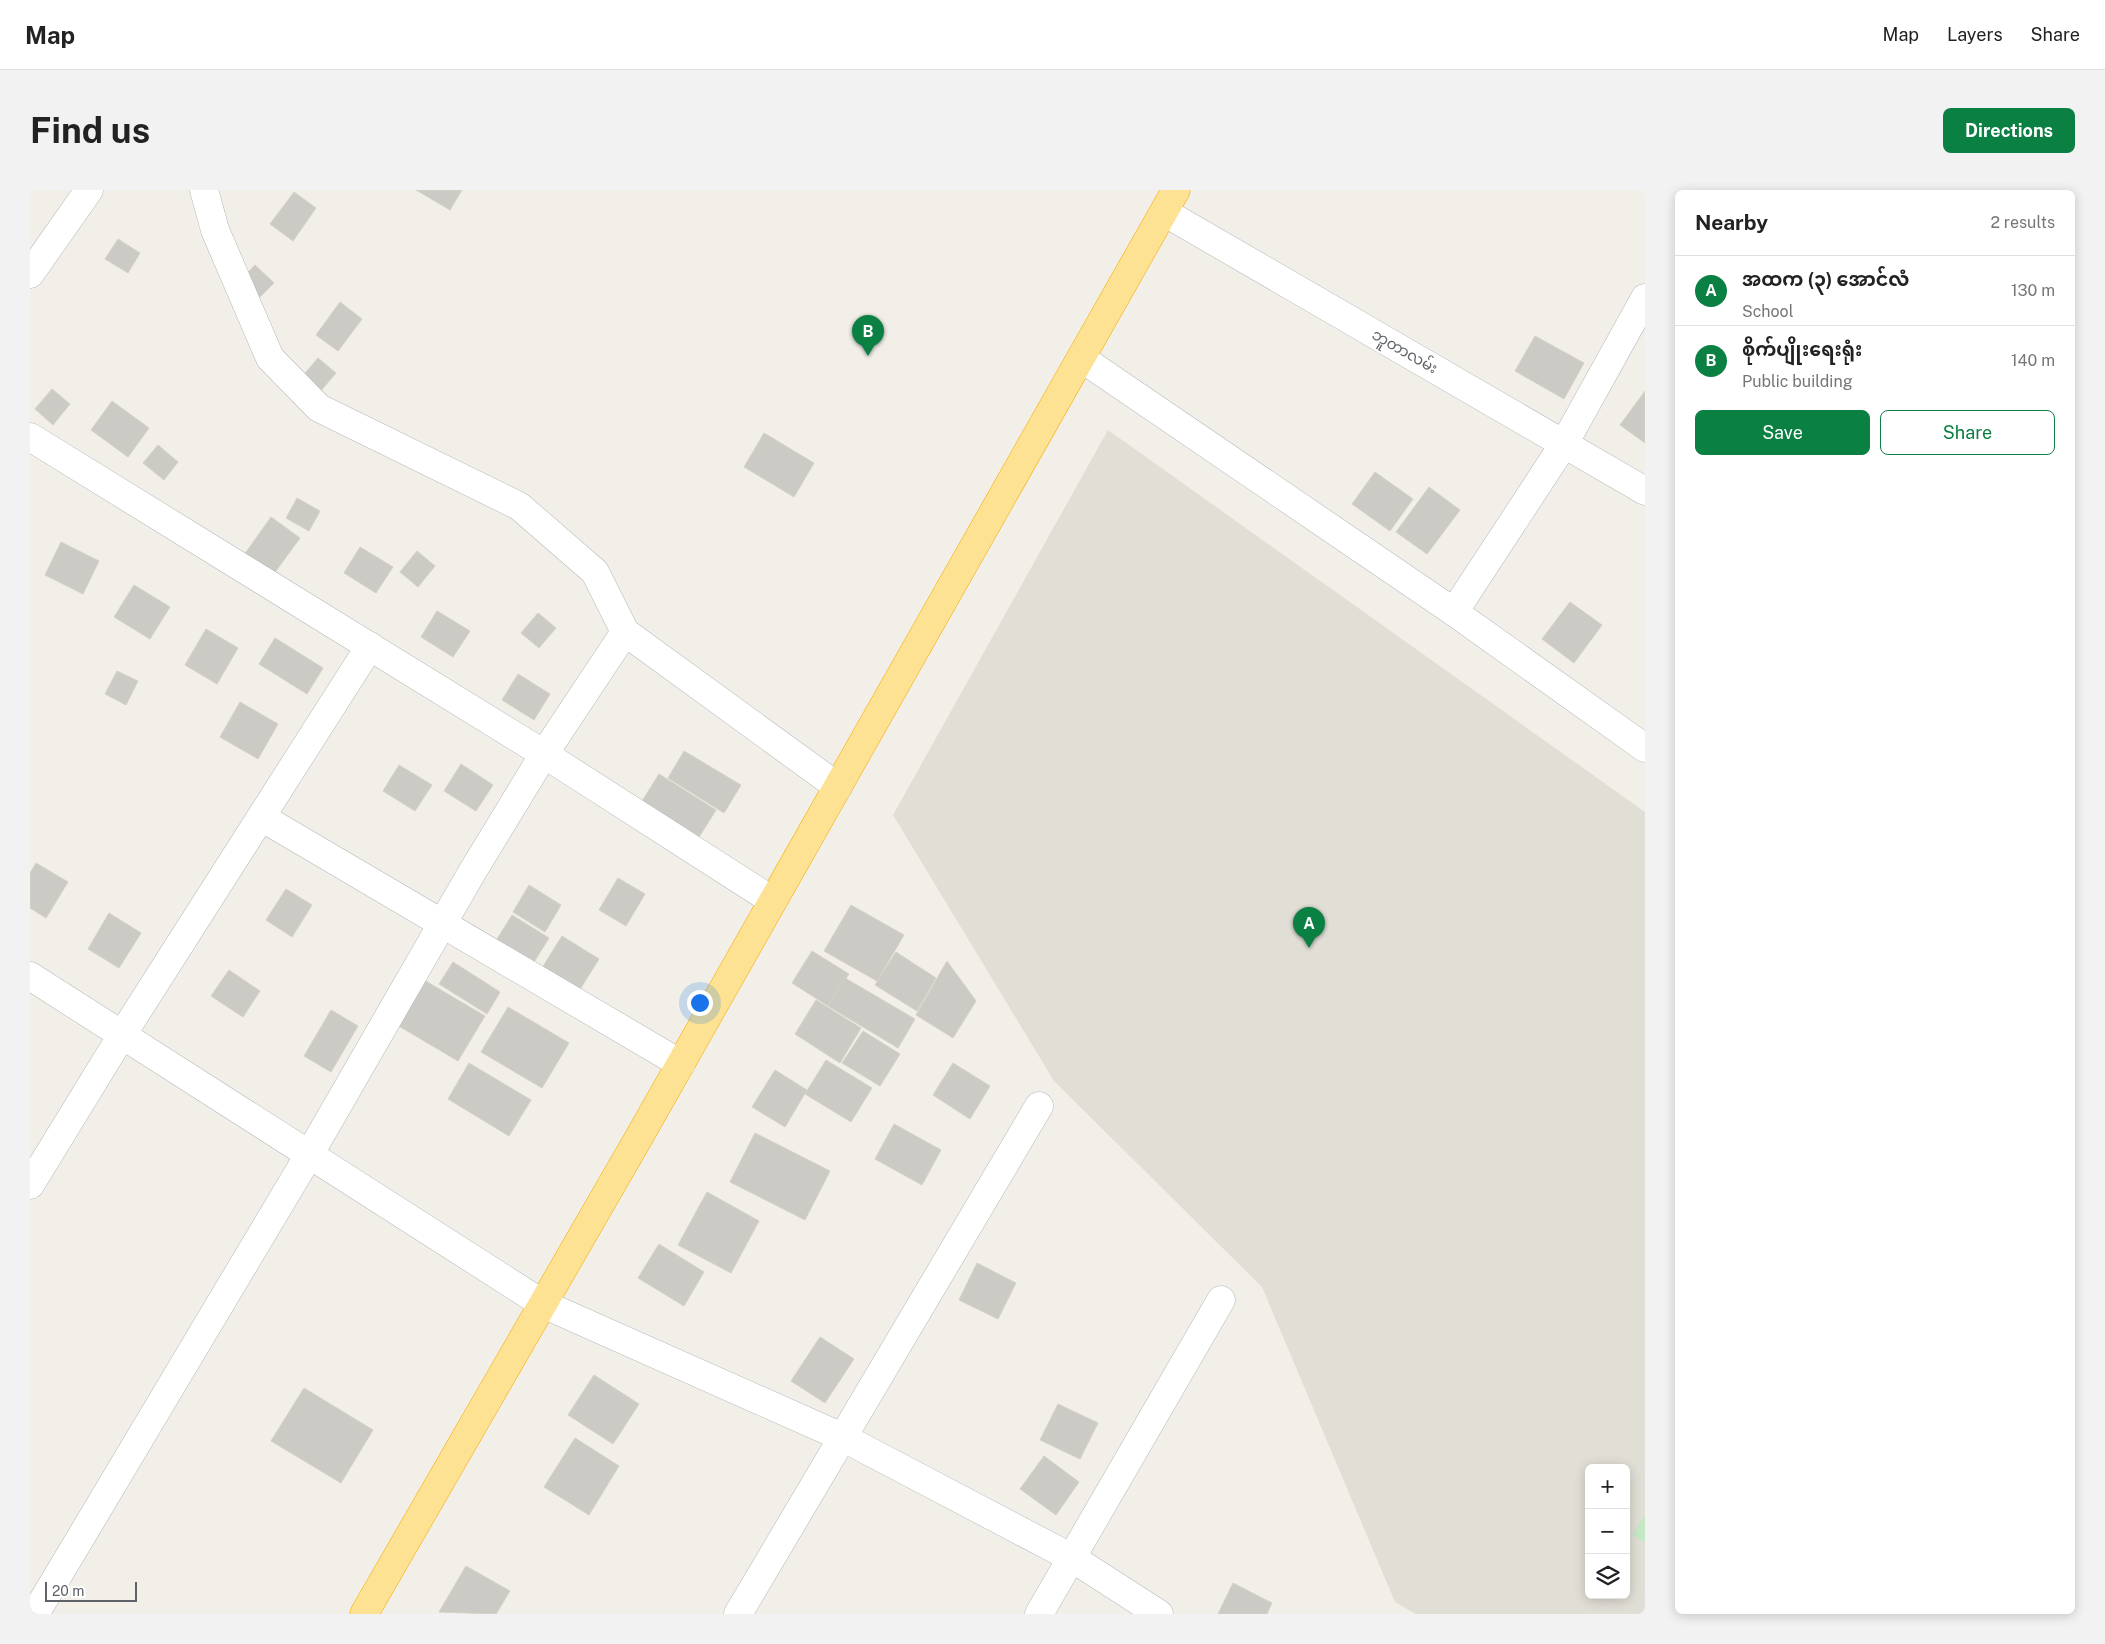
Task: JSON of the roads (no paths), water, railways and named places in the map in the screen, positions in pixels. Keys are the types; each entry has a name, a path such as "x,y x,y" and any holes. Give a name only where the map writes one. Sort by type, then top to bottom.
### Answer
{"highway":[{"path":"364,1614 681,1064 1170,201"}],"street":[{"path":"30,274 89,190"},
{"path":"204,190 215,230 270,358 319,408 519,506 595,572 625,632 838,787"},
{"name":"ဘူတာလမ်း","path":"1170,201 1564,444 1645,491"},
{"path":"1454,612 1564,444 1645,298"},
{"path":"1081,358 1454,612 1645,748"},
{"path":"30,437 544,754 773,901"},
{"path":"34,1614 309,1154 544,754 625,632"},
{"path":"30,1185 122,1035 370,646"},
{"path":"261,817 681,1064"},
{"path":"30,976 543,1304 842,1437 1072,1558 1159,1614"},
{"path":"738,1614 1039,1106"},
{"path":"1040,1614 1220,1300"}],"place":[{"name":"စိုက်ပျိုးရေးရုံး","path":"868,356"},
{"name":"အထက (၃) အောင်လံ","path":"1309,948"}]}
